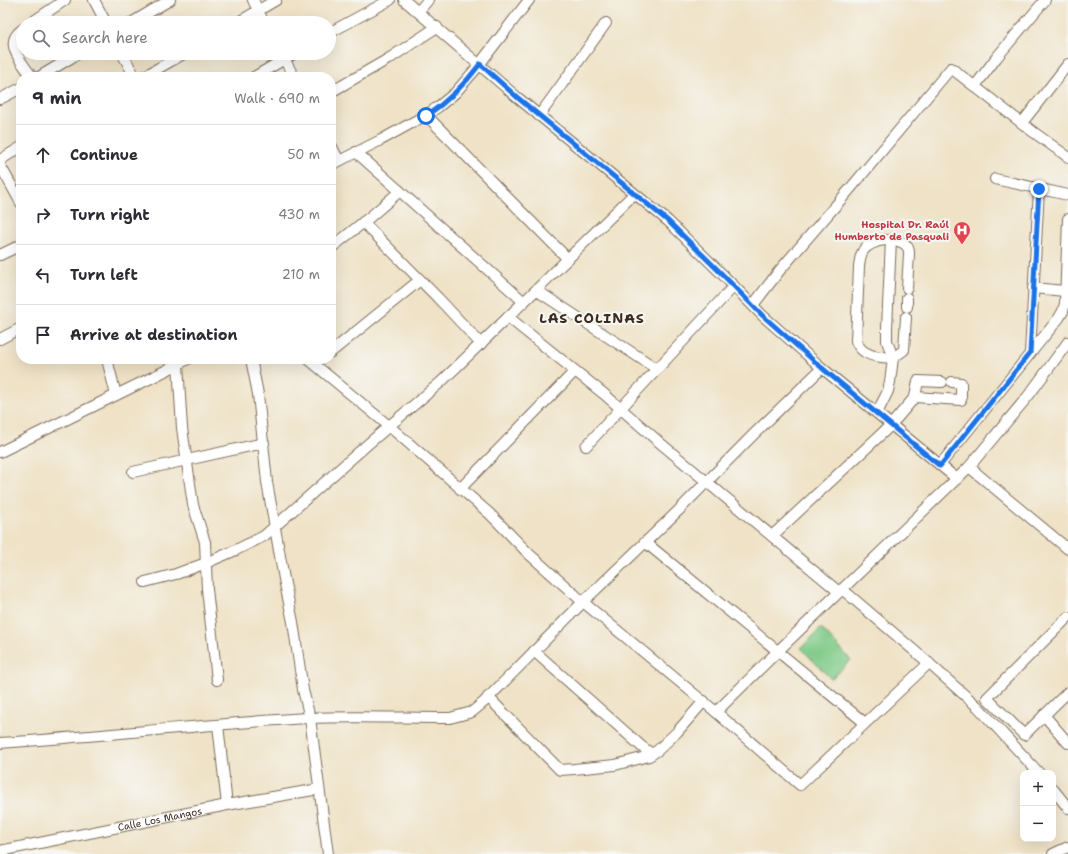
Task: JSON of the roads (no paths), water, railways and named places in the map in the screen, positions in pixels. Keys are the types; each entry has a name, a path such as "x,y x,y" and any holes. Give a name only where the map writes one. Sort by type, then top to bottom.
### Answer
{"street":[{"path":"41,16 65,0"},
{"path":"94,0 102,16"},
{"path":"143,16 170,0"},
{"path":"252,0 260,16"},
{"path":"249,16 276,0"},
{"path":"336,29 390,0"},
{"path":"404,0 539,116 668,221 753,305 822,368 957,479"},
{"path":"418,12 428,0"},
{"path":"336,162 426,116 438,107 454,93 480,64 529,0"},
{"path":"975,86 997,57 1045,0"},
{"path":"539,116 606,23"},
{"path":"336,89 390,58 437,27"},
{"path":"16,36 14,48 16,54"},
{"path":"20,60 28,72"},
{"path":"48,72 68,60"},
{"path":"126,60 132,72"},
{"path":"152,72 173,60"},
{"path":"261,72 277,60"},
{"path":"284,60 291,72"},
{"path":"1022,123 1068,64"},
{"path":"753,305 784,265 951,68 1022,123 1066,153"},
{"path":"0,99 16,91"},
{"path":"426,116 568,259"},
{"path":"0,160 16,150"},
{"path":"356,152 524,302"},
{"path":"1,170 16,195"},
{"path":"995,179 1068,195"},
{"path":"1030,353 1039,189"},
{"path":"336,244 400,191"},
{"path":"145,582 176,574 206,563 264,536 441,382 634,194"},
{"path":"940,466 1063,311 1065,303 1068,219"},
{"path":"363,222 481,344"},
{"path":"906,308 904,350 893,358 869,355 858,346 856,341 859,266 860,257 863,250 877,241 884,240 900,242 909,248 907,288"},
{"path":"877,413 888,390 893,358 887,341 891,240"},
{"path":"0,255 16,247"},
{"path":"336,348 420,280"},
{"path":"586,446 734,286"},
{"path":"1033,288 1065,291"},
{"path":"536,290 657,369"},
{"path":"508,317 620,408 772,536 841,590 929,663 978,707 1036,770"},
{"path":"0,339 16,331"},
{"path":"716,712 778,650 969,467 1029,395 1068,342"},
{"path":"108,364 116,395"},
{"path":"0,452 179,364"},
{"path":"185,364 182,428 193,505 205,542 207,589 217,680"},
{"path":"252,364 258,394 267,482 293,622 303,690 310,718 328,854"},
{"path":"318,364 490,514 529,554 583,602 704,701 800,785 929,663"},
{"path":"0,743 66,739 310,718 450,718 472,712 822,368"},
{"path":"460,488 575,371"},
{"path":"772,536 891,425 915,397 918,381 961,383 961,400 915,397"},
{"path":"133,472 264,443"},
{"path":"969,467 1068,549"},
{"path":"645,542 866,723"},
{"path":"1068,617 987,698 1024,735 1068,692"},
{"path":"534,651 641,746 652,754"},
{"path":"488,697 560,770 615,765 649,756 658,750 676,732 704,701"},
{"path":"1044,715 1068,743"},
{"path":"218,725 227,805"},
{"name":"Calle Los Mangos","path":"0,851 319,788"},
{"path":"1056,793 1068,808"},
{"path":"1053,854 1068,847"}],"place":[{"name":"Hospital Dr. Raúl Humberto de Pasquali","path":"962,245"}],"district":[{"name":"LAS COLINAS","path":"592,318"}]}
